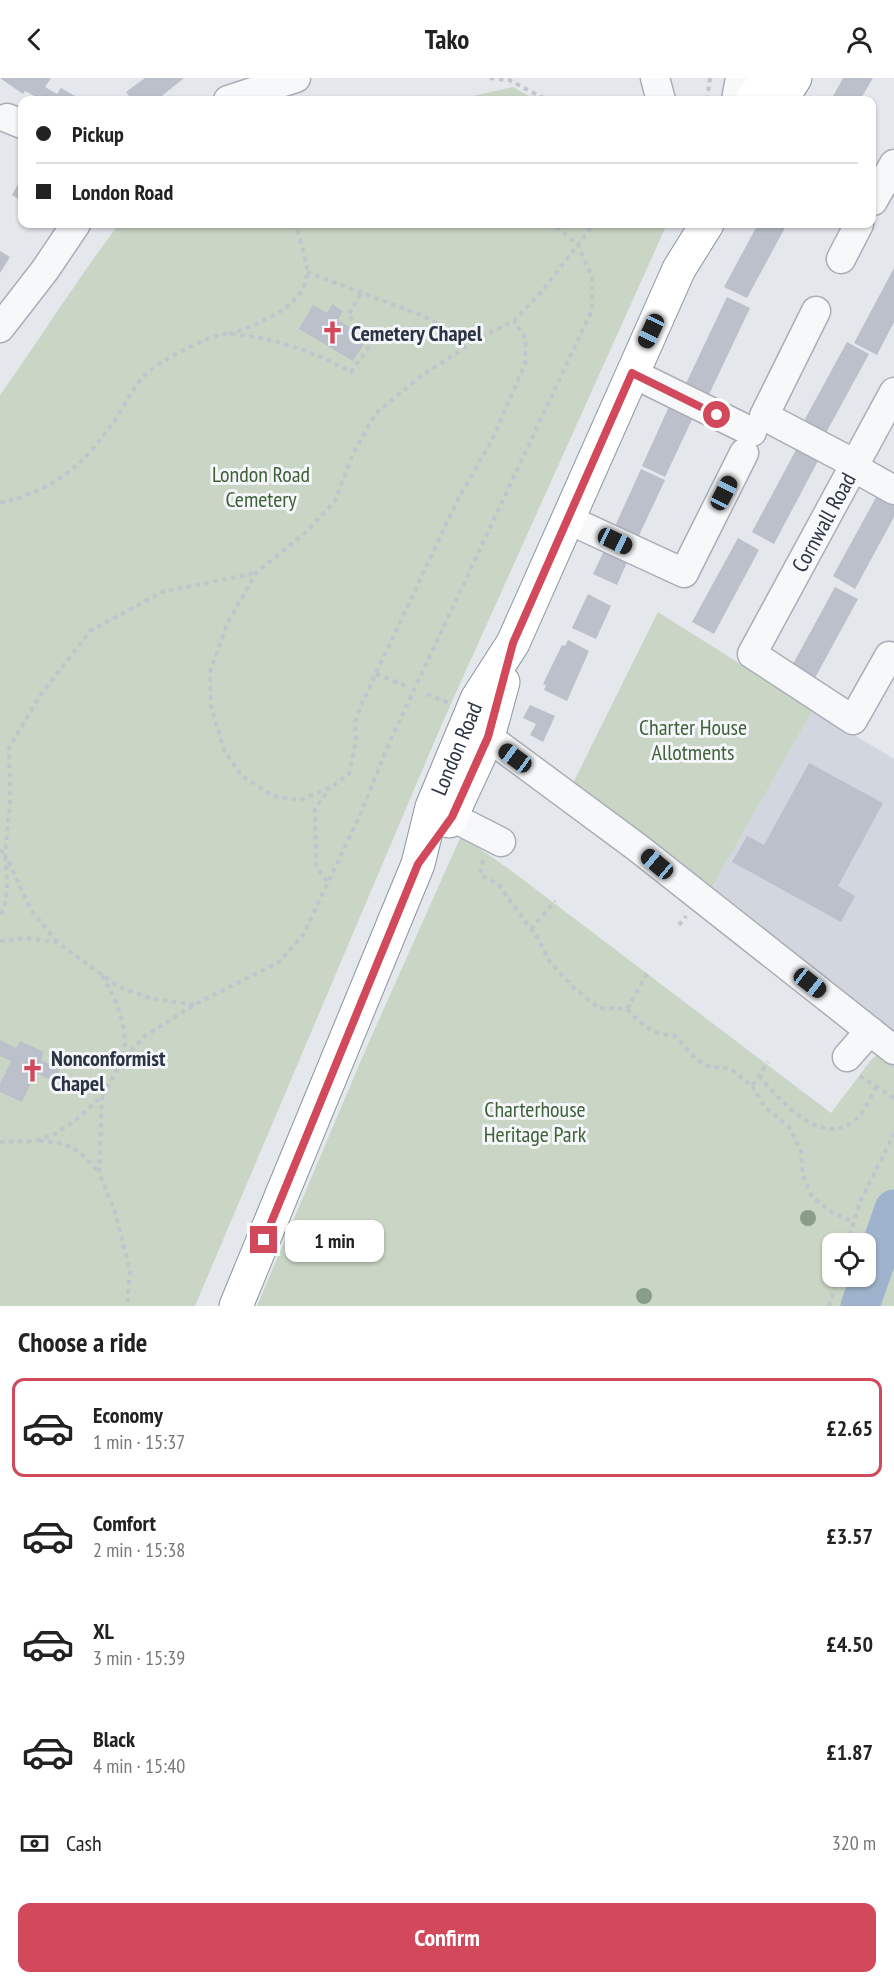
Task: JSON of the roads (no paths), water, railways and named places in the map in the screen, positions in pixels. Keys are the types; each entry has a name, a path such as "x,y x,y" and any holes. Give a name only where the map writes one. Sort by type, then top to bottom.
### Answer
{"highway":[{"path":"755,96 767,78"},
{"path":"784,96 795,78"},
{"name":"London Road","path":"679,269 692,228"},
{"name":"London Road","path":"418,864 452,817 488,737 513,643 679,269 704,228"},
{"name":"London Road","path":"236,1306 418,864 432,807 477,699 513,643"}],"street":[{"path":"240,96 296,78"},
{"path":"655,78 660,96"},
{"path":"737,96 740,78"},
{"path":"876,204 894,164"},
{"path":"4,315 73,228"},
{"path":"841,259 861,228"},
{"path":"816,311 764,416 894,490"},
{"path":"567,519 684,573 748,442 632,373"},
{"name":"Cornwall Road","path":"889,656 853,720 752,654 894,392"},
{"path":"488,737 638,848 894,1050"},
{"path":"452,817 494,839"},
{"path":"852,1066 870,1031"}],"waterway":[{"path":"860,1306 894,1209"}],"place":[{"name":"Cemetery Chapel","path":"333,333"},
{"name":"Nonconformist Chapel","path":"33,1071"}],"park label":[{"name":"London Road Cemetery","path":"261,486"},
{"name":"Charter House Allotments","path":"693,740"},
{"name":"Charterhouse Heritage Park","path":"535,1122"}]}
